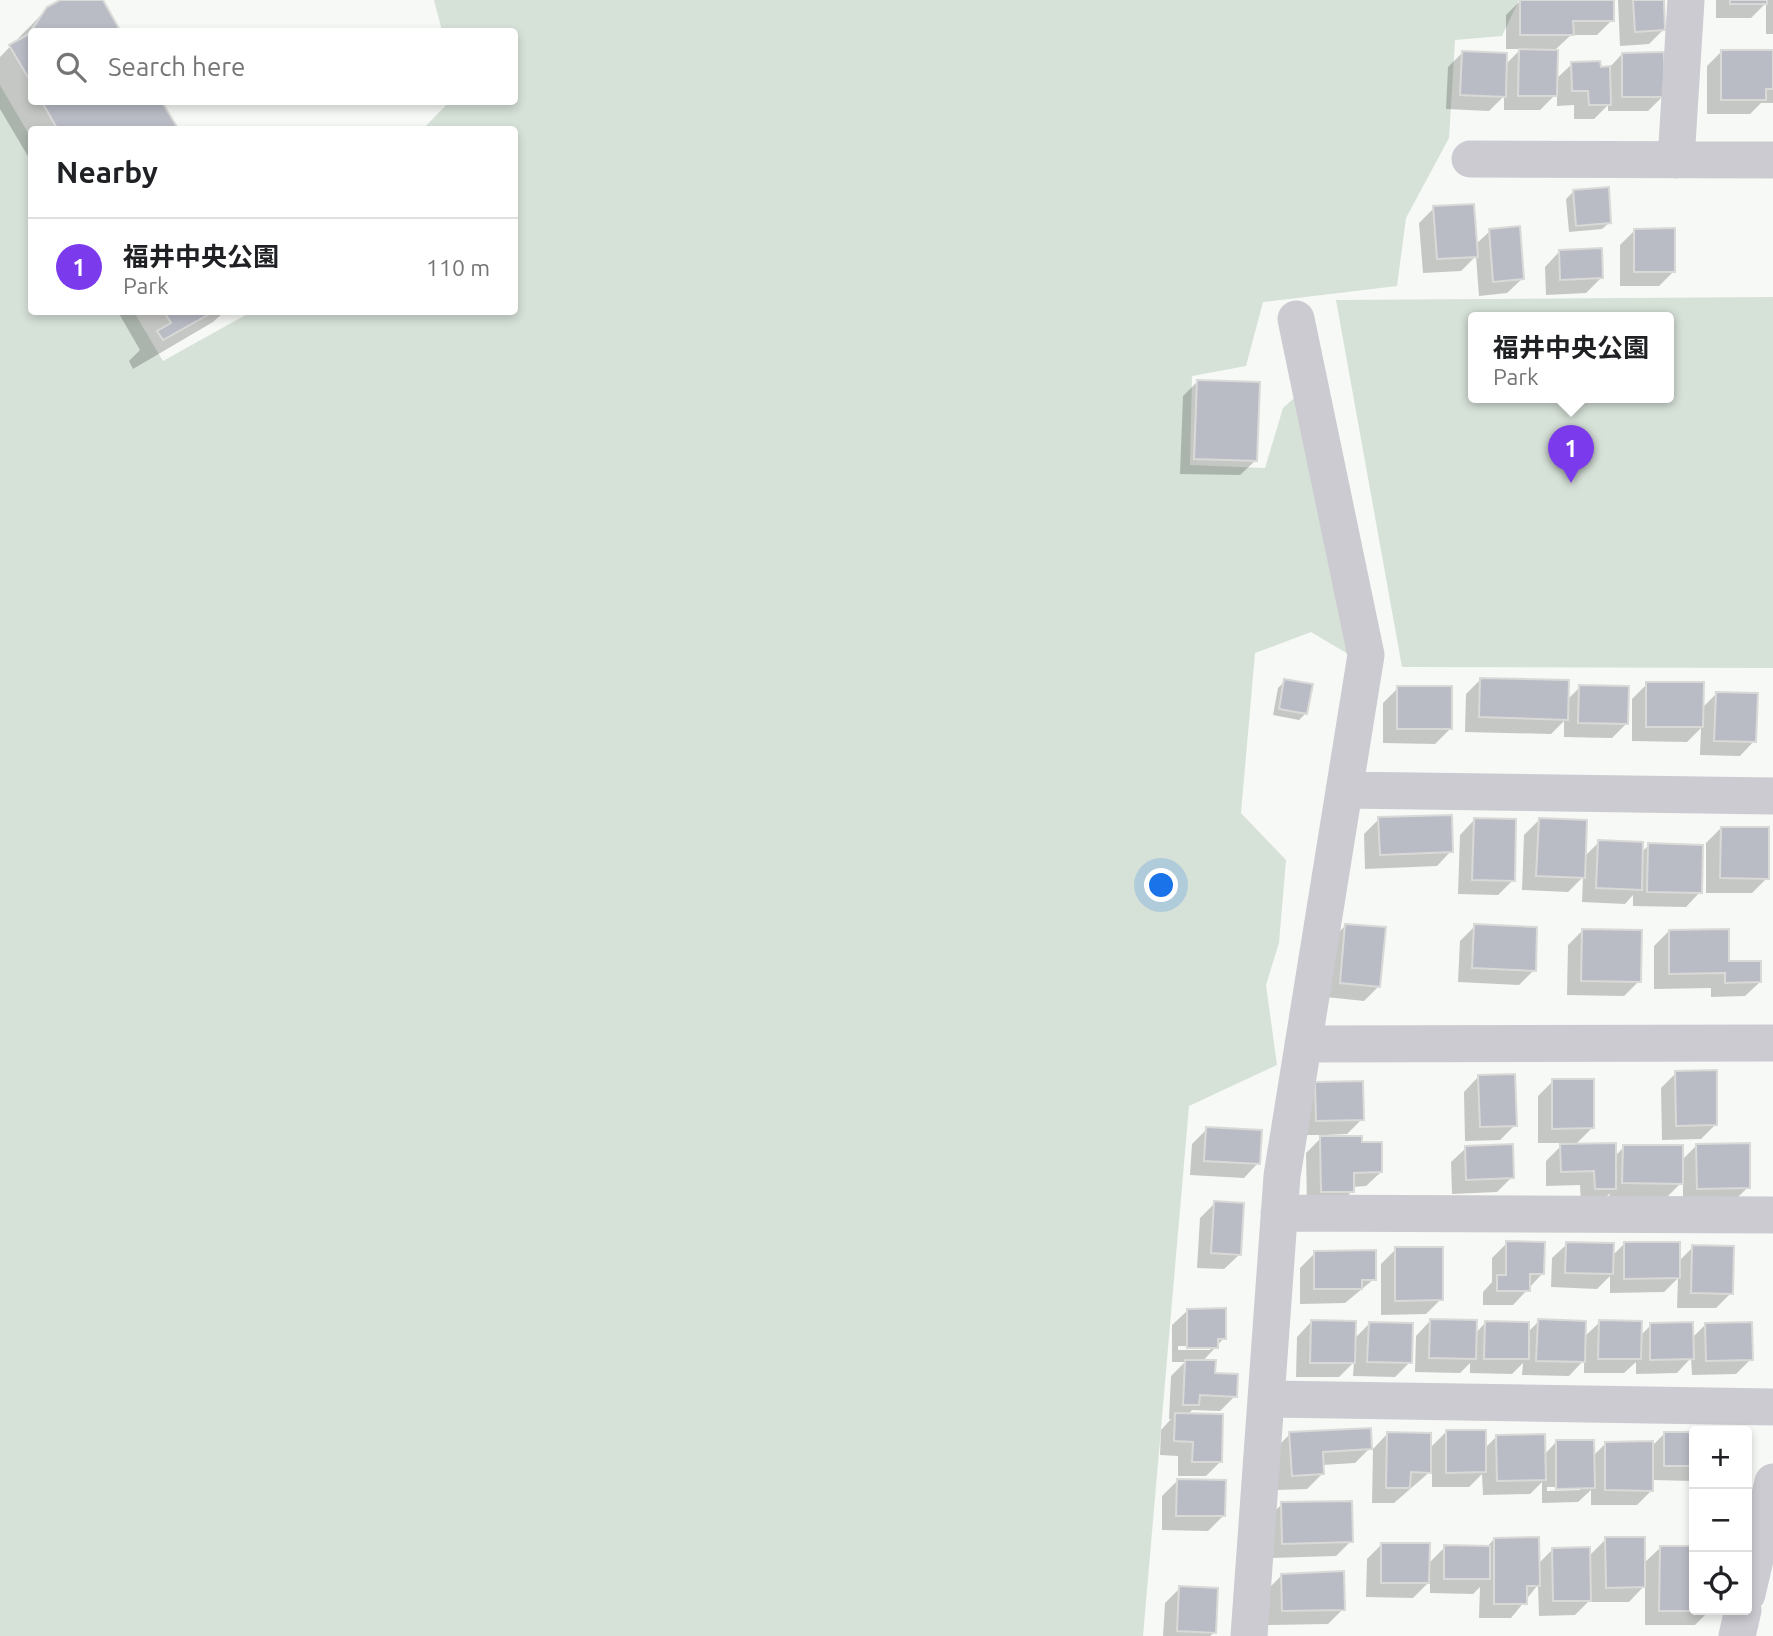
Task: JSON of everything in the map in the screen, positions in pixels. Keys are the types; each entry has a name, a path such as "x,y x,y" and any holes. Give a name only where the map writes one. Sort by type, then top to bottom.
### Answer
{"street":[{"path":"1676,160 1686,0"},
{"path":"1470,159 1773,160"},
{"path":"1249,1636 1282,1176 1366,654 1296,319"},
{"path":"1344,790 1773,796"},
{"path":"1303,1044 1773,1043"},
{"path":"1279,1213 1773,1215"},
{"path":"1266,1399 1773,1407"},
{"path":"1752,1572 1773,1482"},
{"path":"1737,1636 1742,1615"}],"shaded area":[{"path":"434,0 1519,0 1502,36 1455,40 1449,138 1406,218 1397,286 1263,302 1246,366 1192,376 1190,465 1265,468 1283,408 1304,389 1353,657 1311,632 1255,653 1241,813 1286,860 1279,943 1266,985 1277,1065 1189,1106 1143,1636 0,1636 0,85 28,133 28,315 136,315 163,361 246,315 518,315 518,126 426,126 446,105 518,105 518,28 441,28"},
{"path":"1773,297 1773,668 1402,667 1336,300"}],"building":[{"path":"60,0 103,0 119,28 33,28 47,7"},
{"path":"1520,0 1614,0 1614,21 1573,21 1574,35 1520,35"},
{"path":"1633,0 1664,0 1665,30 1635,32"},
{"path":"1730,0 1767,0 1767,4 1730,4"},
{"path":"28,35 28,77 9,45"},
{"path":"1519,49 1558,50 1557,96 1518,96"},
{"path":"1721,50 1773,50 1773,89 1766,89 1766,100 1721,100"},
{"path":"1462,51 1507,53 1506,97 1460,95"},
{"path":"1664,52 1665,97 1622,97 1622,53"},
{"path":"1600,61 1601,67 1610,66 1611,105 1589,105 1588,91 1572,91 1571,62"},
{"path":"44,105 164,105 177,126 56,126"},
{"path":"1609,187 1611,223 1576,226 1573,190"},
{"path":"1474,204 1478,257 1437,259 1433,206"},
{"path":"1520,226 1524,279 1493,282 1489,229"},
{"path":"1675,228 1675,272 1634,272 1634,229"},
{"path":"1602,248 1603,278 1560,280 1559,250"},
{"path":"166,315 208,315 163,340 157,331 171,323"},
{"path":"1197,380 1260,382 1257,461 1194,459"},
{"path":"1480,678 1569,680 1568,720 1479,717"},
{"path":"1284,679 1313,684 1307,714 1279,709"},
{"path":"1646,682 1704,682 1703,727 1646,727"},
{"path":"1579,685 1629,686 1628,724 1578,723"},
{"path":"1397,686 1452,686 1452,729 1397,729"},
{"path":"1716,692 1758,693 1756,742 1714,741"},
{"path":"1452,815 1453,852 1380,855 1378,817"},
{"path":"1474,818 1516,819 1515,881 1472,880"},
{"path":"1539,818 1587,820 1585,878 1536,876"},
{"path":"1721,827 1769,827 1769,879 1720,878"},
{"path":"1598,840 1643,842 1642,890 1596,888"},
{"path":"1648,843 1703,845 1702,893 1647,892"},
{"path":"1345,924 1386,927 1380,987 1340,983"},
{"path":"1474,924 1537,927 1536,971 1472,968"},
{"path":"1582,929 1642,930 1641,982 1581,981"},
{"path":"1729,929 1729,961 1761,961 1761,982 1725,983 1725,973 1669,974 1669,930"},
{"path":"1717,1070 1717,1125 1676,1126 1675,1071"},
{"path":"1515,1074 1517,1126 1480,1127 1478,1075"},
{"path":"1552,1079 1594,1079 1594,1128 1552,1129"},
{"path":"1363,1081 1364,1120 1316,1121 1315,1082"},
{"path":"1206,1127 1262,1130 1260,1164 1204,1161"},
{"path":"1320,1136 1362,1136 1362,1142 1382,1142 1382,1172 1354,1173 1354,1192 1321,1192"},
{"path":"1616,1143 1616,1189 1595,1189 1594,1171 1561,1172 1560,1144"},
{"path":"1750,1143 1750,1188 1697,1189 1696,1144"},
{"path":"1513,1144 1514,1178 1466,1180 1465,1146"},
{"path":"1623,1145 1683,1145 1683,1184 1622,1183"},
{"path":"1214,1201 1244,1203 1241,1255 1211,1253"},
{"path":"1506,1241 1545,1242 1544,1274 1530,1274 1530,1291 1497,1291 1497,1275 1506,1275"},
{"path":"1566,1242 1614,1243 1613,1274 1565,1273"},
{"path":"1624,1242 1680,1242 1680,1278 1624,1279"},
{"path":"1692,1245 1734,1246 1733,1294 1691,1293"},
{"path":"1395,1247 1443,1247 1443,1300 1395,1301"},
{"path":"1376,1250 1376,1280 1362,1280 1362,1289 1314,1289 1314,1251"},
{"path":"1226,1308 1226,1339 1218,1339 1218,1348 1187,1348 1187,1309"},
{"path":"1430,1319 1477,1320 1476,1359 1429,1358"},
{"path":"1538,1319 1586,1321 1585,1362 1536,1361"},
{"path":"1311,1320 1356,1321 1355,1363 1310,1363"},
{"path":"1599,1320 1642,1321 1641,1359 1598,1359"},
{"path":"1485,1321 1529,1322 1529,1359 1484,1359"},
{"path":"1369,1322 1413,1323 1412,1363 1367,1362"},
{"path":"1693,1322 1694,1359 1650,1360 1650,1323"},
{"path":"1752,1322 1753,1360 1706,1361 1705,1323"},
{"path":"1185,1360 1216,1360 1215,1373 1238,1374 1237,1397 1200,1395 1199,1405 1183,1405"},
{"path":"1175,1413 1223,1414 1222,1462 1192,1462 1193,1442 1174,1441"},
{"path":"1371,1428 1372,1449 1323,1452 1324,1474 1292,1476 1289,1432"},
{"path":"1446,1430 1486,1430 1486,1472 1446,1473"},
{"path":"1387,1432 1431,1433 1431,1473 1411,1472 1410,1488 1386,1488"},
{"path":"1664,1432 1689,1432 1689,1466 1664,1466"},
{"path":"1545,1434 1546,1480 1497,1481 1496,1435"},
{"path":"1556,1440 1594,1440 1595,1488 1556,1489"},
{"path":"1653,1441 1653,1491 1605,1490 1605,1442"},
{"path":"1177,1479 1226,1480 1225,1516 1176,1516"},
{"path":"1352,1501 1353,1542 1282,1544 1281,1502"},
{"path":"1539,1537 1540,1586 1527,1586 1527,1604 1494,1604 1494,1538"},
{"path":"1605,1537 1645,1537 1645,1587 1606,1588"},
{"path":"1381,1543 1430,1543 1429,1583 1381,1583"},
{"path":"1444,1545 1490,1546 1490,1579 1444,1579"},
{"path":"1660,1546 1689,1546 1689,1611 1659,1611"},
{"path":"1590,1547 1591,1601 1553,1601 1552,1548"},
{"path":"1344,1571 1345,1610 1282,1611 1281,1574"},
{"path":"1179,1586 1218,1588 1216,1633 1177,1631"}],"place":[{"name":"福井中央公園","path":"1571,483"}]}
